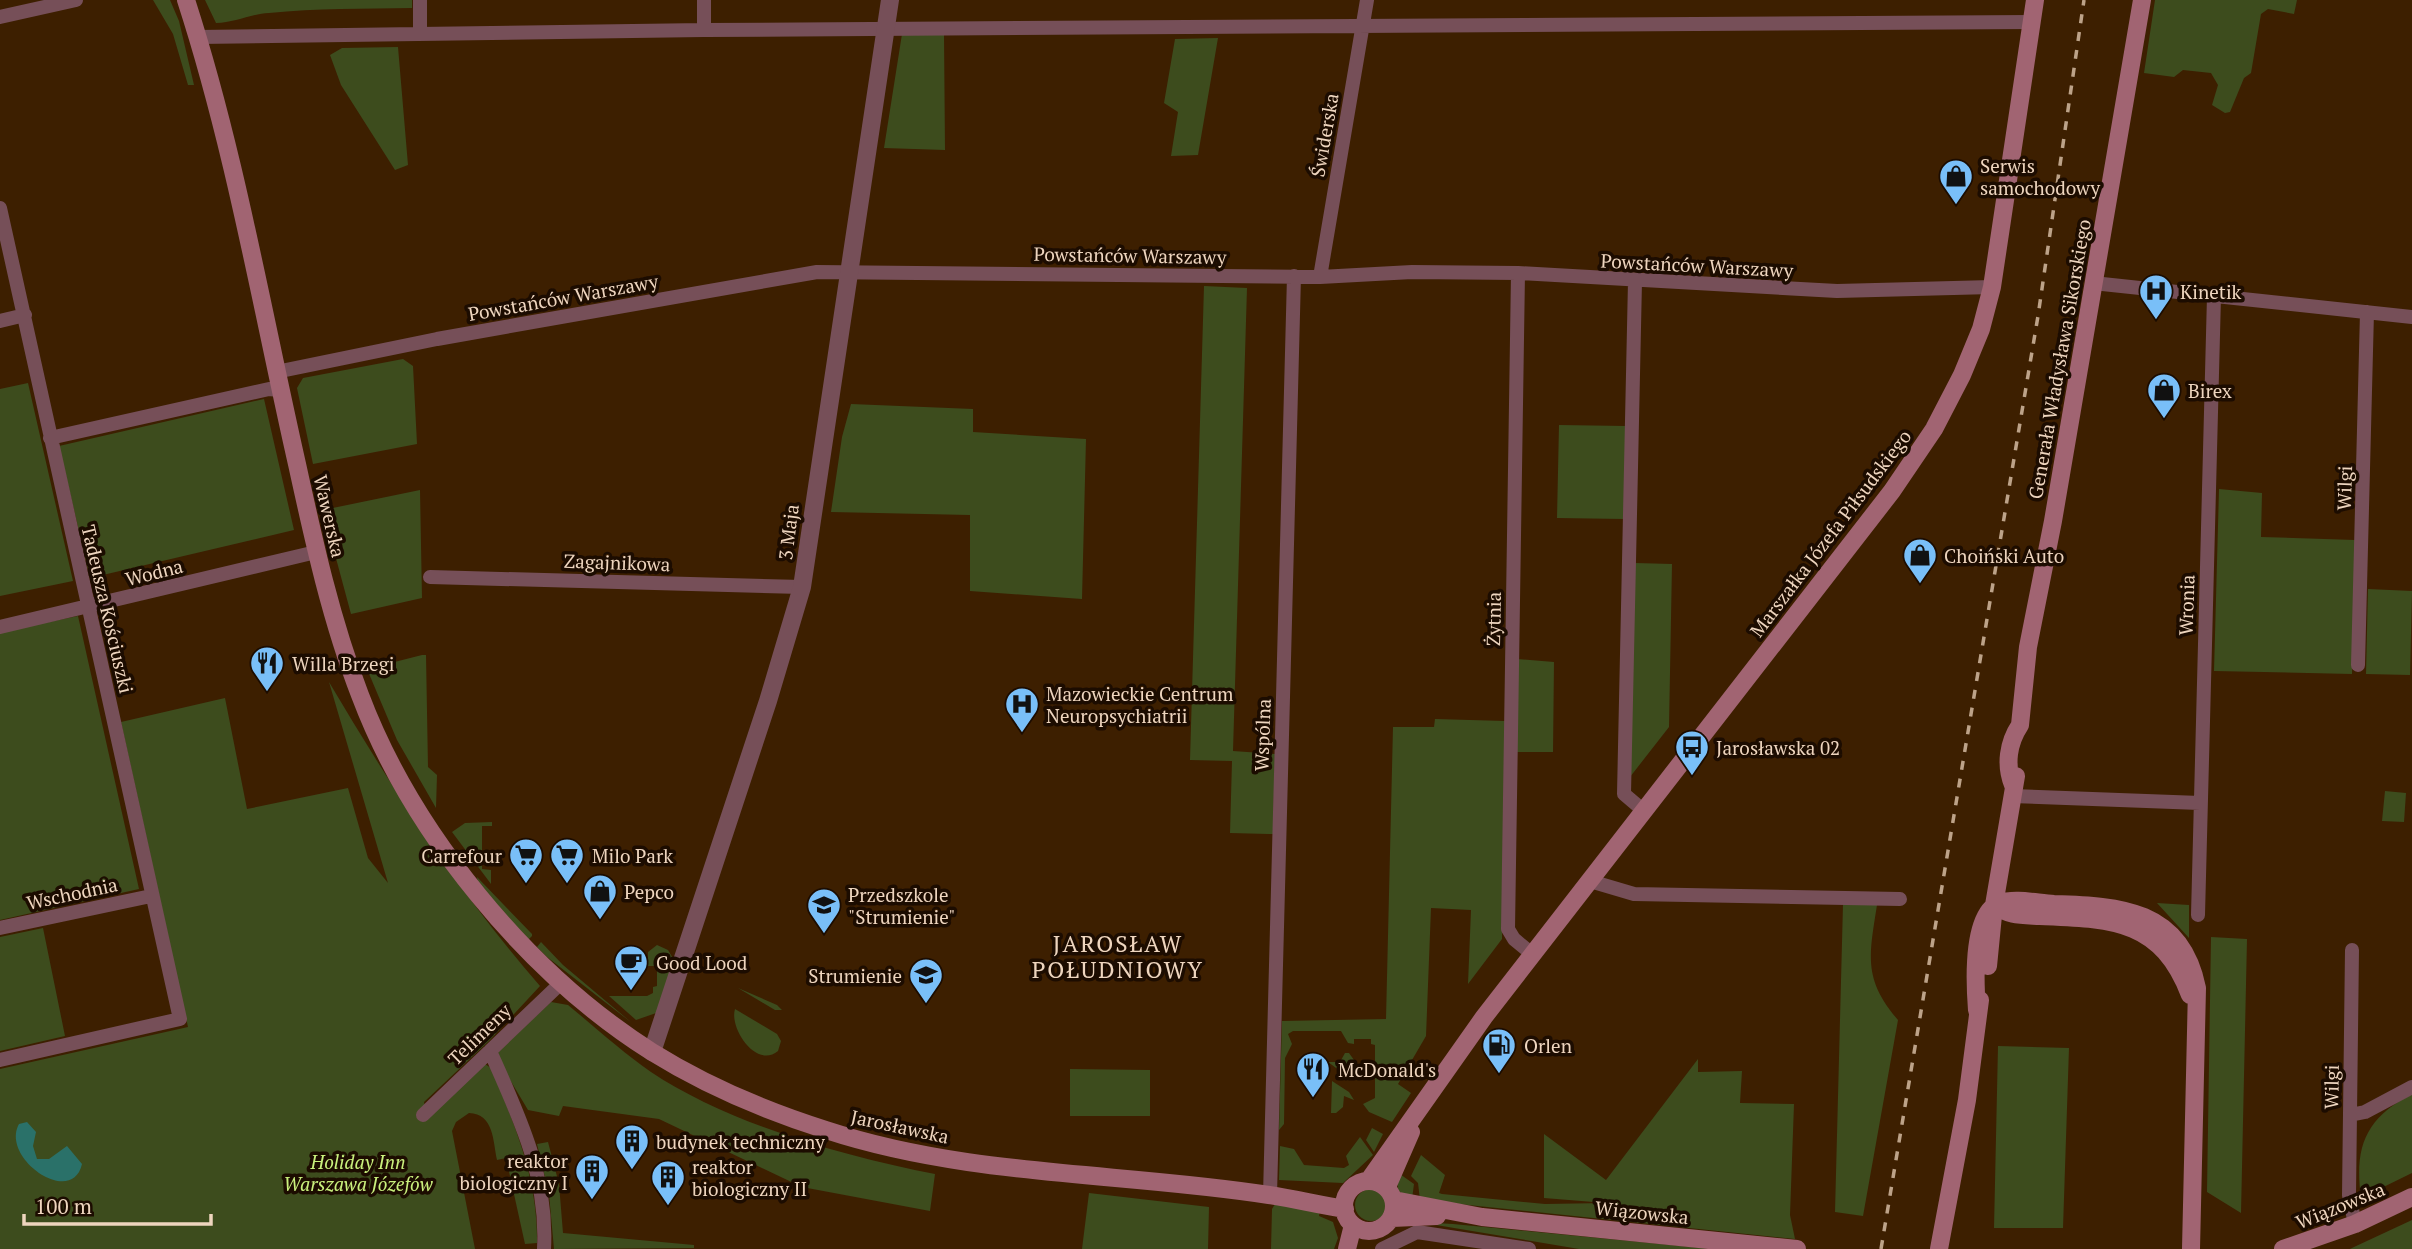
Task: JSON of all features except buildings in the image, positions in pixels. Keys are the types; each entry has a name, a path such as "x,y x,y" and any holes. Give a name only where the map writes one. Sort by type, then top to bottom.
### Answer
{"main road":[{"name":"Wawerska","path":"186,0 213,89 316,552 332,612 362,700 402,784 488,906 525,948 562,982"},
{"name":"Marszałka Józefa Piłsudskiego","path":"1369,1180 1532,954 1920,452 1975,348 1992,287 2035,0"},
{"name":"Generała Władysława Sikorskiego","path":"1939,1249 1967,1100 1977,1010 1994,928 1994,905 2022,745 2020,725 2033,620 2053,521 2142,0"},
{"path":"1994,905 2011,901 2109,906 2143,916 2173,938 2184,951 2197,988 2191,1249"},
{"name":"Jarosławska","path":"562,982 652,1052 698,1077 764,1107 827,1131 881,1145 1011,1168 1270,1195 1354,1215"},
{"name":"Marszałka Józefa Piłsudskiego","path":"1390,1193 1436,1085"},
{"path":"1347,1249 1354,1215 1355,1185 1369,1180 1390,1193 1392,1218 1379,1229 1354,1215"},
{"name":"Wiązowska","path":"1390,1193 1482,1217"},
{"name":"Wiązowska","path":"2283,1249 2355,1224 2412,1197"},
{"path":"1354,1215 1360,1249"},
{"name":"Wiązowska","path":"1392,1218 1482,1217 1797,1249"}],"street":[{"path":"0,17 76,0"},
{"path":"420,0 420,34"},
{"path":"704,0 704,30"},
{"name":"3 Maja","path":"652,1052 768,701 802,587 890,0"},
{"name":"Świderska","path":"1320,277 1367,0"},
{"path":"198,37 704,30 2031,22"},
{"name":"Tadeusza Kościuszki","path":"0,208 180,1019 0,1060"},
{"name":"Powstańców Warszawy","path":"276,372 793,274 848,272 1320,277 1412,272 1518,273 1837,291 1992,287"},
{"name":"Żytnia","path":"1518,273 1508,929 1514,939 1532,954"},
{"name":"Wspólna","path":"1270,1195 1294,276"},
{"path":"1635,281 1624,794 1644,811"},
{"path":"2094,283 2412,317"},
{"name":"Wronia","path":"2198,915 2214,296"},
{"name":"Wilgi","path":"2358,665 2367,312"},
{"path":"0,321 25,315"},
{"path":"50,438 269,389 279,390"},
{"name":"Wodna","path":"0,627 316,552"},
{"name":"Zagajnikowa","path":"430,578 802,587"},
{"path":"2012,790 2200,803"},
{"path":"1590,881 1634,894 1900,899"},
{"name":"Wschodnia","path":"0,928 151,896"},
{"name":"Wilgi","path":"2352,950 2349,1195 2355,1224"},
{"name":"Telimeny","path":"423,1115 562,982"},
{"path":"490,1051 523,1121 536,1164 544,1206 544,1249"},
{"path":"2350,1115 2365,1112 2412,1087"},
{"path":"1382,1249 1417,1232 1529,1249"}],"green space":[{"path":"153,0 170,0 179,21 194,85 188,85 173,34"},
{"path":"205,0 412,0 412,8 287,11 216,23"},
{"path":"2155,0 2297,0 2294,14 2268,9 2261,14 2251,73 2244,78 2230,112 2225,113 2212,105 2218,85 2211,73 2183,70 2174,77 2144,73"},
{"path":"902,34 944,35 945,150 884,148"},
{"path":"1218,38 1198,155 1171,156 1178,112 1164,103 1175,39"},
{"path":"398,47 408,165 395,170 341,85 330,55 342,48"},
{"path":"1204,286 1247,288 1233,751 1275,754 1273,834 1230,833 1232,761 1190,760"},
{"path":"403,359 413,366 417,444 313,464 297,388 303,378"},
{"path":"28,383 73,581 0,596 0,389"},
{"path":"264,399 294,530 90,578 59,446"},
{"path":"851,404 973,409 973,432 1086,439 1082,599 970,591 970,515 831,512 842,437"},
{"path":"1559,425 1626,426 1625,519 1557,518"},
{"path":"2219,489 2262,493 2261,537 2355,540 2352,674 2214,671"},
{"path":"420,490 422,598 351,614 323,510"},
{"path":"1635,563 1672,564 1669,727 1630,777"},
{"path":"2368,589 2412,591 2410,675 2366,674"},
{"path":"78,616 139,889 0,920 0,632"},
{"path":"426,655 428,767 437,775 436,808 397,740 367,669"},
{"path":"1517,659 1554,662 1553,752 1515,752"},
{"name":"Holiday Inn Warszawa Józefów","path":"329,682 427,838 481,914 540,986 489,1041 424,1102 427,1116 485,1064 491,1068 516,1132 529,1175 534,1197 537,1243 525,1244 506,1158 497,1160 488,1123 469,1113 456,1122 452,1131 475,1249 0,1249 0,1069 188,1027 121,722 225,698 247,809 348,788 368,858 388,883"},
{"path":"1435,719 1505,721 1502,939 1468,984 1471,910 1431,908 1426,1036 1398,1084 1411,1093 1392,1122 1369,1112 1363,1104 1375,1098 1375,1045 1371,1044 1371,1039 1354,1039 1354,1044 1348,1043 1341,1031 1293,1031 1288,1034 1292,1044 1285,1058 1284,1124 1279,1130 1282,1021 1386,1019 1393,727 1434,727"},
{"path":"2385,791 2406,793 2404,822 2382,821"},
{"path":"492,822 492,826 482,826 482,869 491,870 491,884 452,832 465,823"},
{"path":"477,877 532,934 528,940 478,883"},
{"path":"2157,903 2189,905 2189,938"},
{"path":"1843,904 1877,905 1871,966 1879,992 1898,1020 1863,1216 1835,1212"},
{"path":"43,928 65,1036 0,1051 0,937"},
{"path":"2211,937 2247,939 2241,1213 2207,1192"},
{"path":"541,942 563,965 632,1023 547,957 537,947"},
{"path":"657,945 668,950 674,960 659,1012 636,1020 609,996 647,996 653,993 653,987 657,986 657,966 648,966 648,952"},
{"path":"738,988 777,1005 782,1010 775,1010"},
{"path":"551,1002 568,1005 651,1072 715,1107 826,1148 935,1174 930,1211 802,1187 659,1119 563,1106 559,1116 528,1110 500,1063 498,1052"},
{"path":"735,1009 777,1034 781,1041 778,1051 761,1055 753,1051 736,1026"},
{"path":"1998,1046 2069,1048 2063,1228 1994,1228"},
{"path":"1345,1053 1349,1053 1354,1060 1351,1079 1328,1062 1340,1062"},
{"path":"1698,1059 1698,1072 1742,1071 1740,1103 1794,1104 1790,1215 1795,1239 1420,1200 1418,1183 1411,1176 1421,1155 1445,1175 1439,1193 1442,1194 1545,1204 1606,1203 1544,1198 1544,1134 1606,1180"},
{"path":"1070,1069 1150,1070 1150,1116 1070,1116"},
{"path":"1332,1081 1349,1092 1354,1100 1344,1096 1343,1107 1336,1113 1331,1113"},
{"path":"2412,1094 2412,1173 2361,1198 2360,1163 2367,1136 2384,1113"},
{"path":"1372,1128 1383,1134 1374,1152 1366,1140"},
{"path":"1360,1137 1373,1155 1343,1183 1279,1180 1280,1146 1294,1149 1304,1165 1344,1168 1349,1165 1346,1156"},
{"path":"548,1142 559,1184 563,1233 694,1245 694,1248 554,1249 549,1194 537,1144"},
{"path":"1397,1172 1414,1184 1412,1199 1398,1191"},
{"path":"1371,1189 1383,1193 1387,1205 1383,1217 1371,1221 1359,1217 1355,1205 1359,1193"},
{"path":"1089,1193 1209,1207 1208,1249 1082,1249"},
{"path":"1275,1204 1320,1210 1319,1216 1333,1222 1338,1238 1334,1249 1271,1249 1272,1209"},
{"path":"2412,1220 2412,1249 2350,1249 2354,1247"},
{"path":"1418,1222 1453,1224 1712,1249 1579,1249"}],"water":[{"path":"27,1122 36,1132 33,1146 37,1159 49,1159 67,1146 82,1164 76,1176 65,1181 53,1180 28,1163 19,1151 16,1137 19,1124"}],"railway":[{"path":"1881,1249 2038,316 2084,0"}],"place":[{"name":"Serwis samochodowy","path":"1956,206"},
{"name":"Kinetik","path":"2156,321"},
{"name":"Birex","path":"2164,420"},
{"name":"Choiński Auto","path":"1920,585"},
{"name":"Willa Brzegi","path":"267,693"},
{"name":"Mazowieckie Centrum Neuropsychiatrii","path":"1022,734"},
{"name":"Jarosławska 02","path":"1692,777"},
{"name":"Carrefour","path":"526,885"},
{"name":"Milo Park","path":"567,885"},
{"name":"Pepco","path":"600,921"},
{"name":"Przedszkole \"Strumienie\"","path":"824,935"},
{"name":"Good Lood","path":"631,992"},
{"name":"Strumienie","path":"926,1005"},
{"name":"Orlen","path":"1499,1075"},
{"name":"McDonald's","path":"1313,1099"},
{"name":"budynek techniczny","path":"632,1171"},
{"name":"reaktor biologiczny I","path":"592,1201"},
{"name":"reaktor biologiczny II","path":"668,1207"}],"district":[{"name":"JAROSŁAW POŁUDNIOWY","path":"1118,956"}]}
